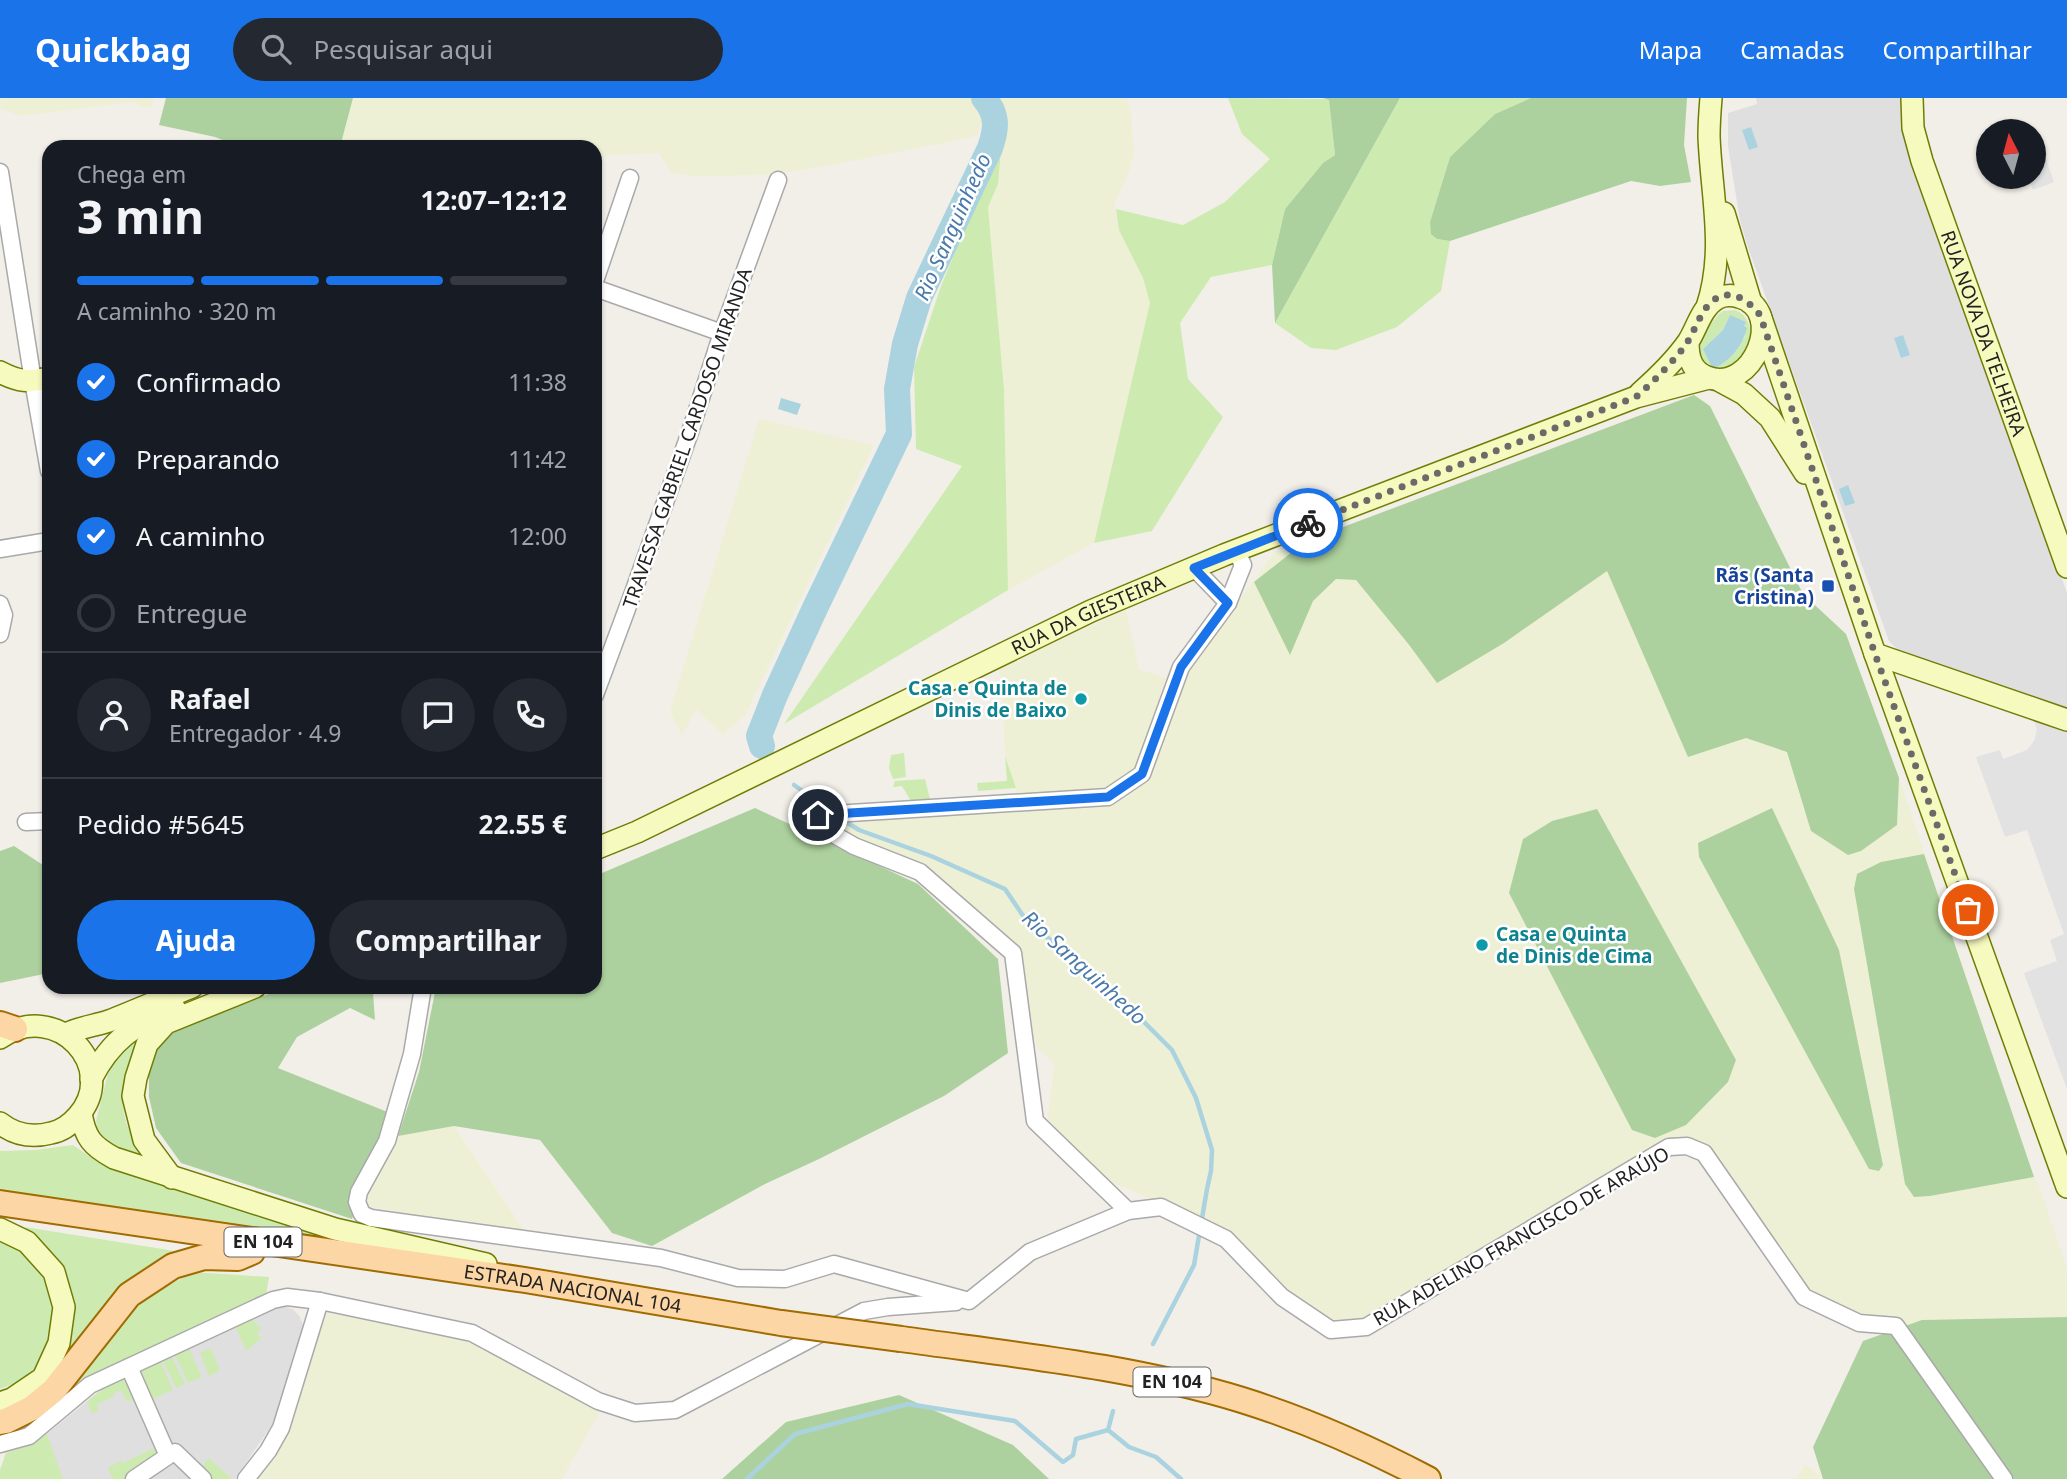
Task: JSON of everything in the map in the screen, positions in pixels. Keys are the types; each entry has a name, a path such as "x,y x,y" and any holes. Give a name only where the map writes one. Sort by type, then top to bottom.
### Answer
{"main road":[{"path":"1636,397 1665,370 1688,342 1707,307 1713,288 1718,243 1709,135 1710,98"},
{"name":"RUA NOVA DA TELHEIRA","path":"1912,98 1913,128 1919,153 2067,567"},
{"path":"1713,174 1763,335 1758,351 1749,364 1734,376 1715,379"},
{"path":"1707,307 1718,298 1730,295 1741,297 1755,309 1875,654 2067,1187"},
{"path":"1688,342 1688,355 1692,365 1701,374 1744,394 1770,418 1801,466 1833,528"},
{"path":"0,372 16,380 41,380"},
{"name":"RUA DA GIESTEIRA","path":"602,846 649,826 1091,611 1236,550 1636,397 1715,379"},
{"path":"1875,654 2067,720"},
{"path":"66,1034 80,1027 103,1023 175,994"},
{"path":"91,1080 101,1060 132,1028 214,994"},
{"path":"172,1178 144,1140 135,1107 133,1096 136,1079 147,1044 166,1023 238,994"},
{"path":"0,1123 23,1135 55,1133 69,1125 81,1113 90,1091 91,1080 88,1062 79,1046 66,1034 50,1027 32,1025 5,1030"},
{"path":"81,1113 84,1129 95,1147 114,1158 335,1229 519,1272 525,1280"},
{"path":"0,1142 23,1135"},
{"name":"ESTRADA NACIONAL 104","path":"0,1203 525,1280 678,1307"},
{"name":"ESTRADA NACIONAL 104","path":"0,1216 534,1292 678,1307"},
{"path":"0,1229 27,1242 54,1272 64,1307 60,1343 43,1378 12,1399 0,1403"},
{"path":"0,1422 32,1408 54,1390 129,1295 173,1266 204,1257 238,1258 252,1252"},
{"name":"EN 104","path":"678,1307 1070,1362 1177,1383 1242,1400 1308,1423 1428,1479"}],"street":[{"path":"0,172 41,380"},
{"path":"602,260 630,177"},
{"name":"TRAVESSA GABRIEL CARDOSO MIRANDA","path":"602,676 778,180"},
{"path":"602,290 722,333"},
{"path":"0,549 42,542"},
{"path":"1128,1211 1035,1121 1013,953 920,872 854,846 802,816 1108,797 1142,774 1181,667 1228,603 1243,565 1236,550"},
{"path":"1194,568 1228,603"},
{"path":"0,604 4,615 0,634"},
{"path":"26,821 42,821"},
{"path":"422,994 412,1054 387,1141 359,1192 357,1202 362,1214 371,1218 661,1258 738,1278 785,1279 834,1264 969,1301"},
{"name":"RUA ADELINO FRANCISCO DE ARAÚJO","path":"969,1301 1030,1252 1128,1211 1161,1207 1226,1238 1282,1297 1331,1331 1366,1327 1669,1147 1687,1146 1704,1153 1804,1297 1859,1322 1896,1326 2004,1479"},
{"path":"0,1444 29,1436 90,1385 273,1300 288,1297 320,1301 472,1333 598,1401 635,1413 675,1410 864,1311 969,1301"},
{"path":"246,1479 268,1451 281,1428 320,1301"},
{"path":"129,1367 177,1451 204,1479"},
{"path":"134,1479 177,1451"}],"shaded area":[{"path":"1756,98 1905,98 1906,132 2067,593 2067,712 1898,650 1889,641 1740,221 1728,146 1728,113 1757,104"},
{"path":"2046,159 2054,182 2046,185"},
{"path":"2033,716 2067,727 2067,1089 2024,973 2057,961 2050,940 2064,934 2027,830 2005,837 1976,757 2000,750 2003,759 2027,750 2034,741 2037,730"},
{"path":"285,1306 300,1317 304,1336 278,1416 235,1479 0,1479 6,1453 43,1437 119,1375 275,1307"}],"green space":[{"path":"0,98 154,98 152,107 147,108 132,102 21,116 1,109"},
{"path":"166,98 353,98 342,140 222,140 159,125"},
{"path":"353,98 971,98 980,110 982,124 977,135 968,138 771,175 695,176 671,173 659,153 602,156 602,140 342,140"},
{"path":"992,98 1127,98 1134,151 1129,172 1115,202 1119,230 1143,278 1150,303 1094,543 1008,590 1004,390 988,207 998,184 1002,127 997,104"},
{"path":"1228,98 1329,99 1335,155 1323,163 1285,209 1272,265 1211,277 1180,323 1188,379 1223,417 1152,531 1094,543 1150,303 1143,278 1119,230 1116,209 1183,225 1225,202 1270,159 1242,134"},
{"path":"1323,98 1400,98 1275,323 1272,265 1285,209 1323,163 1335,155 1329,100"},
{"path":"1400,98 1531,98 1495,114 1450,157 1430,222 1437,239 1450,241 1441,291 1397,327 1336,350 1311,348 1275,323"},
{"path":"1531,98 1687,98 1684,145 1691,182 1660,186 1631,181 1450,241 1437,239 1431,234 1430,222 1450,157 1495,114"},
{"path":"1002,138 998,184 988,207 1004,390 1008,590 784,724 962,466 916,449 914,367 941,286"},
{"path":"1735,310 1743,315 1748,322 1750,340 1736,364 1726,369 1711,370 1703,363 1699,350 1703,336 1723,311","holes":["1730,315 1744,327 1745,336 1736,351 1703,349 1723,330"]},
{"name":"Casa e Quinta de Dinis de Cima","path":"1694,395 1710,406 1803,594 1846,634 1899,778 2067,1269 2067,1479 1904,1326 1890,1317 1860,1314 1807,1295 1694,1141 1379,1313 1337,1328 1283,1293 1227,1235 1159,1202 1098,1177 1047,1128 1054,1064 1036,1046 1018,953 933,872 818,821 1108,806 1125,797 1146,778 1178,687 1274,553"},
{"path":"1694,395 1710,406 1803,594 1846,634 1899,778 1897,825 1861,851 1848,855 1811,831 1787,752 1746,738 1688,757 1607,571 1504,643 1437,683 1356,580 1336,579 1313,601 1290,655 1254,582 1306,541"},
{"path":"759,419 874,445 746,714 723,735 696,709 682,736 670,711"},
{"name":"Casa e Quinta de Dinis de Baixo","path":"1126,610 1139,669 1166,678 1136,768 1125,782 1110,788 1018,796 1005,756 999,667"},
{"path":"904,753 906,777 893,779 889,768 891,755"},
{"path":"1005,756 1016,788 978,791 977,783 1007,781"},
{"path":"925,779 930,799 911,801 902,786 893,787 895,781"},
{"path":"755,808 918,884 998,959 1008,1053 944,1096 765,1184 652,1246 612,1233 540,1140 454,1126 398,1136 419,1072 435,994 602,994 602,873"},
{"path":"1772,808 1839,950 1883,1165 1879,1171 1869,1169 1699,857 1698,843"},
{"path":"1597,809 1736,1060 1728,1082 1686,1125 1655,1138 1632,1130 1509,893 1523,839 1552,821"},
{"path":"14,846 42,864 42,974 0,983 0,851"},
{"path":"1924,854 2034,1177 1914,1197 1905,1184 1854,889 1857,874 1881,862"},
{"path":"269,994 373,994 375,1020 350,1008 297,1037 278,1068 390,1113 352,1219 181,1163 156,1128 149,1097 149,1075 158,1048 179,1027"},
{"path":"143,1032 129,1064 123,1099 126,1122 142,1157 103,1140 96,1121 111,1061"},
{"path":"454,1126 530,1239 364,1205 398,1136"},
{"path":"73,1145 101,1164 398,1251 3,1194 0,1218 0,1151"},
{"path":"25,1227 181,1252 44,1386 69,1344 74,1300 61,1264"},
{"path":"0,1237 27,1252 49,1280 54,1307 50,1343 42,1362 19,1382 0,1389"},
{"path":"193,1272 269,1277 266,1296 132,1356 74,1387 29,1428 0,1438 0,1433 81,1374 132,1312 148,1297"},
{"path":"326,1313 465,1336 601,1410 562,1479 256,1479 285,1440"},
{"path":"2067,1317 2067,1479 1823,1479 1813,1447 1863,1341 1922,1320"},
{"path":"250,1318 261,1328 257,1334 262,1338 246,1351 235,1325"},
{"path":"211,1348 220,1371 209,1376 200,1353"},
{"path":"189,1349 202,1377 188,1383 175,1355"},
{"path":"172,1357 185,1384 176,1388 163,1361"},
{"path":"159,1358 173,1390 150,1400 136,1368"},
{"path":"119,1375 127,1377 137,1398 127,1402 121,1390 113,1394 114,1397 97,1404 99,1410 92,1414 87,1402"},
{"path":"899,1395 1013,1445 1049,1479 722,1479 786,1422"},
{"path":"47,1434 63,1479 0,1479 6,1453 25,1447"},
{"path":"158,1446 152,1460 137,1473 128,1478 112,1479 108,1467 121,1461 123,1463"},
{"path":"209,1458 232,1479 209,1479 201,1467"},
{"path":"1805,1465 1814,1470 1821,1479 1796,1479"}],"water":[{"path":"1751,127 1758,147 1749,150 1742,130"},
{"path":"1730,315 1746,322 1744,326 1747,328 1735,352 1713,369 1703,349 1723,330"},
{"path":"1903,335 1910,355 1901,358 1894,338"},
{"path":"781,398 801,404 797,415 778,409"},
{"path":"1848,485 1855,503 1845,506 1839,489"}],"waterway":[{"name":"Rio Sanguinhedo","path":"762,746 759,736 775,695 899,434 897,389 905,344 919,298 992,141 994,116 984,98"},
{"name":"Rio Sanguinhedo","path":"794,785 828,809"},
{"name":"Rio Sanguinhedo","path":"843,820 859,830 931,856 1005,889 1028,923 1096,974 1172,1050 1196,1098 1212,1150 1211,1171 1194,1265 1153,1344"},
{"path":"747,1479 795,1434 908,1404 1015,1421 1063,1462 1073,1455 1076,1439 1108,1430"},
{"name":"Rio Sanguinhedo","path":"1113,1411 1108,1430 1129,1447 1156,1457 1181,1479"}],"way so far":[{"path":"1308,523 1636,397 1665,370 1688,342 1707,307 1718,298 1730,295 1741,297 1751,303 1760,315 1875,654 1968,910"}],"place":[{"name":"Rãs (Santa Cristina)","path":"1828,586"},
{"name":"Casa e Quinta de Dinis de Baixo","path":"1081,699"},
{"name":"Casa e Quinta de Dinis de Cima","path":"1482,945"}],"route":[{"path":"818,815 1108,797 1142,774 1181,667 1228,603 1194,568 1308,523"}]}
